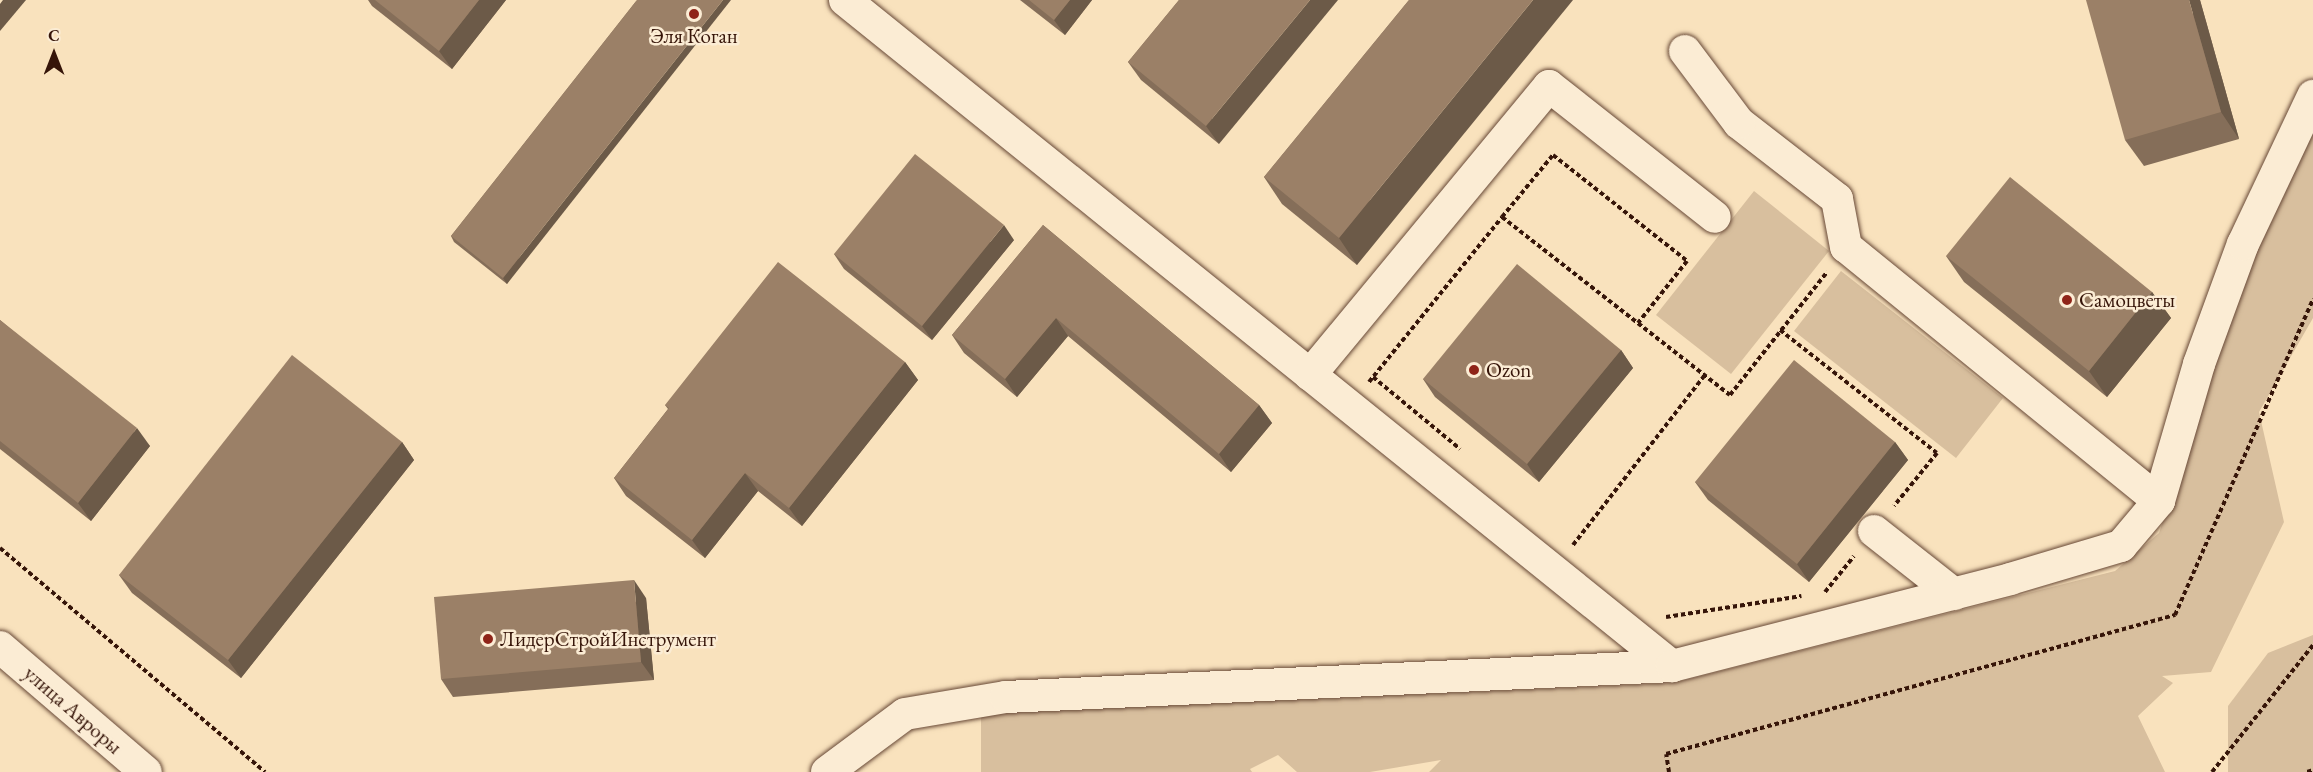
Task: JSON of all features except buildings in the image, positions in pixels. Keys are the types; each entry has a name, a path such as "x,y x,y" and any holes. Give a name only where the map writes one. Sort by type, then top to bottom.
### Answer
{"street":[{"path":"846,0 1672,666"},
{"path":"1685,51 1739,123 1837,199 1846,247 2159,501"},
{"path":"1310,375 1549,86 1715,217"},
{"path":"827,772 905,714 1006,697 1672,666 1954,594 2121,546 2159,501 2199,364 2243,244 2313,96"},
{"path":"1874,531 1954,594"},
{"name":"улица Авроры","path":"0,647 146,772"}],"path":[{"path":"1349,406 1553,155 1687,261 1638,323"},
{"path":"1502,217 1730,395 1846,247"},
{"path":"1780,330 1937,453 1824,593"},
{"path":"1553,570 1705,375"},
{"path":"1373,377 1464,453"},
{"path":"1565,536 1583,551"},
{"path":"0,548 265,772"},
{"path":"1657,610 1666,617 1834,591"},
{"path":"2212,772 2313,645"},
{"path":"2307,772 2313,770"}],"shaded area":[{"path":"2313,110 2313,318 2259,412 2284,522 2211,672 2162,676 2173,683 2138,716 2165,772 1429,772 1441,760 1370,772 1297,772 1278,755 1250,769 1252,772 981,772 981,714 1673,683 2115,571 2159,533 2253,255"},
{"path":"1754,191 1829,251 1731,374 1656,315"},
{"path":"1841,271 2003,398 1956,458 1794,331"},
{"path":"2313,635 2313,772 2228,772 2228,706 2268,653"}],"place":[{"name":"Эля Коган","path":"694,14"},
{"name":"Самоцветы","path":"2067,300"},
{"name":"Ozon","path":"1474,370"},
{"name":"ЛидерСтройИнструмент","path":"488,639"}]}
